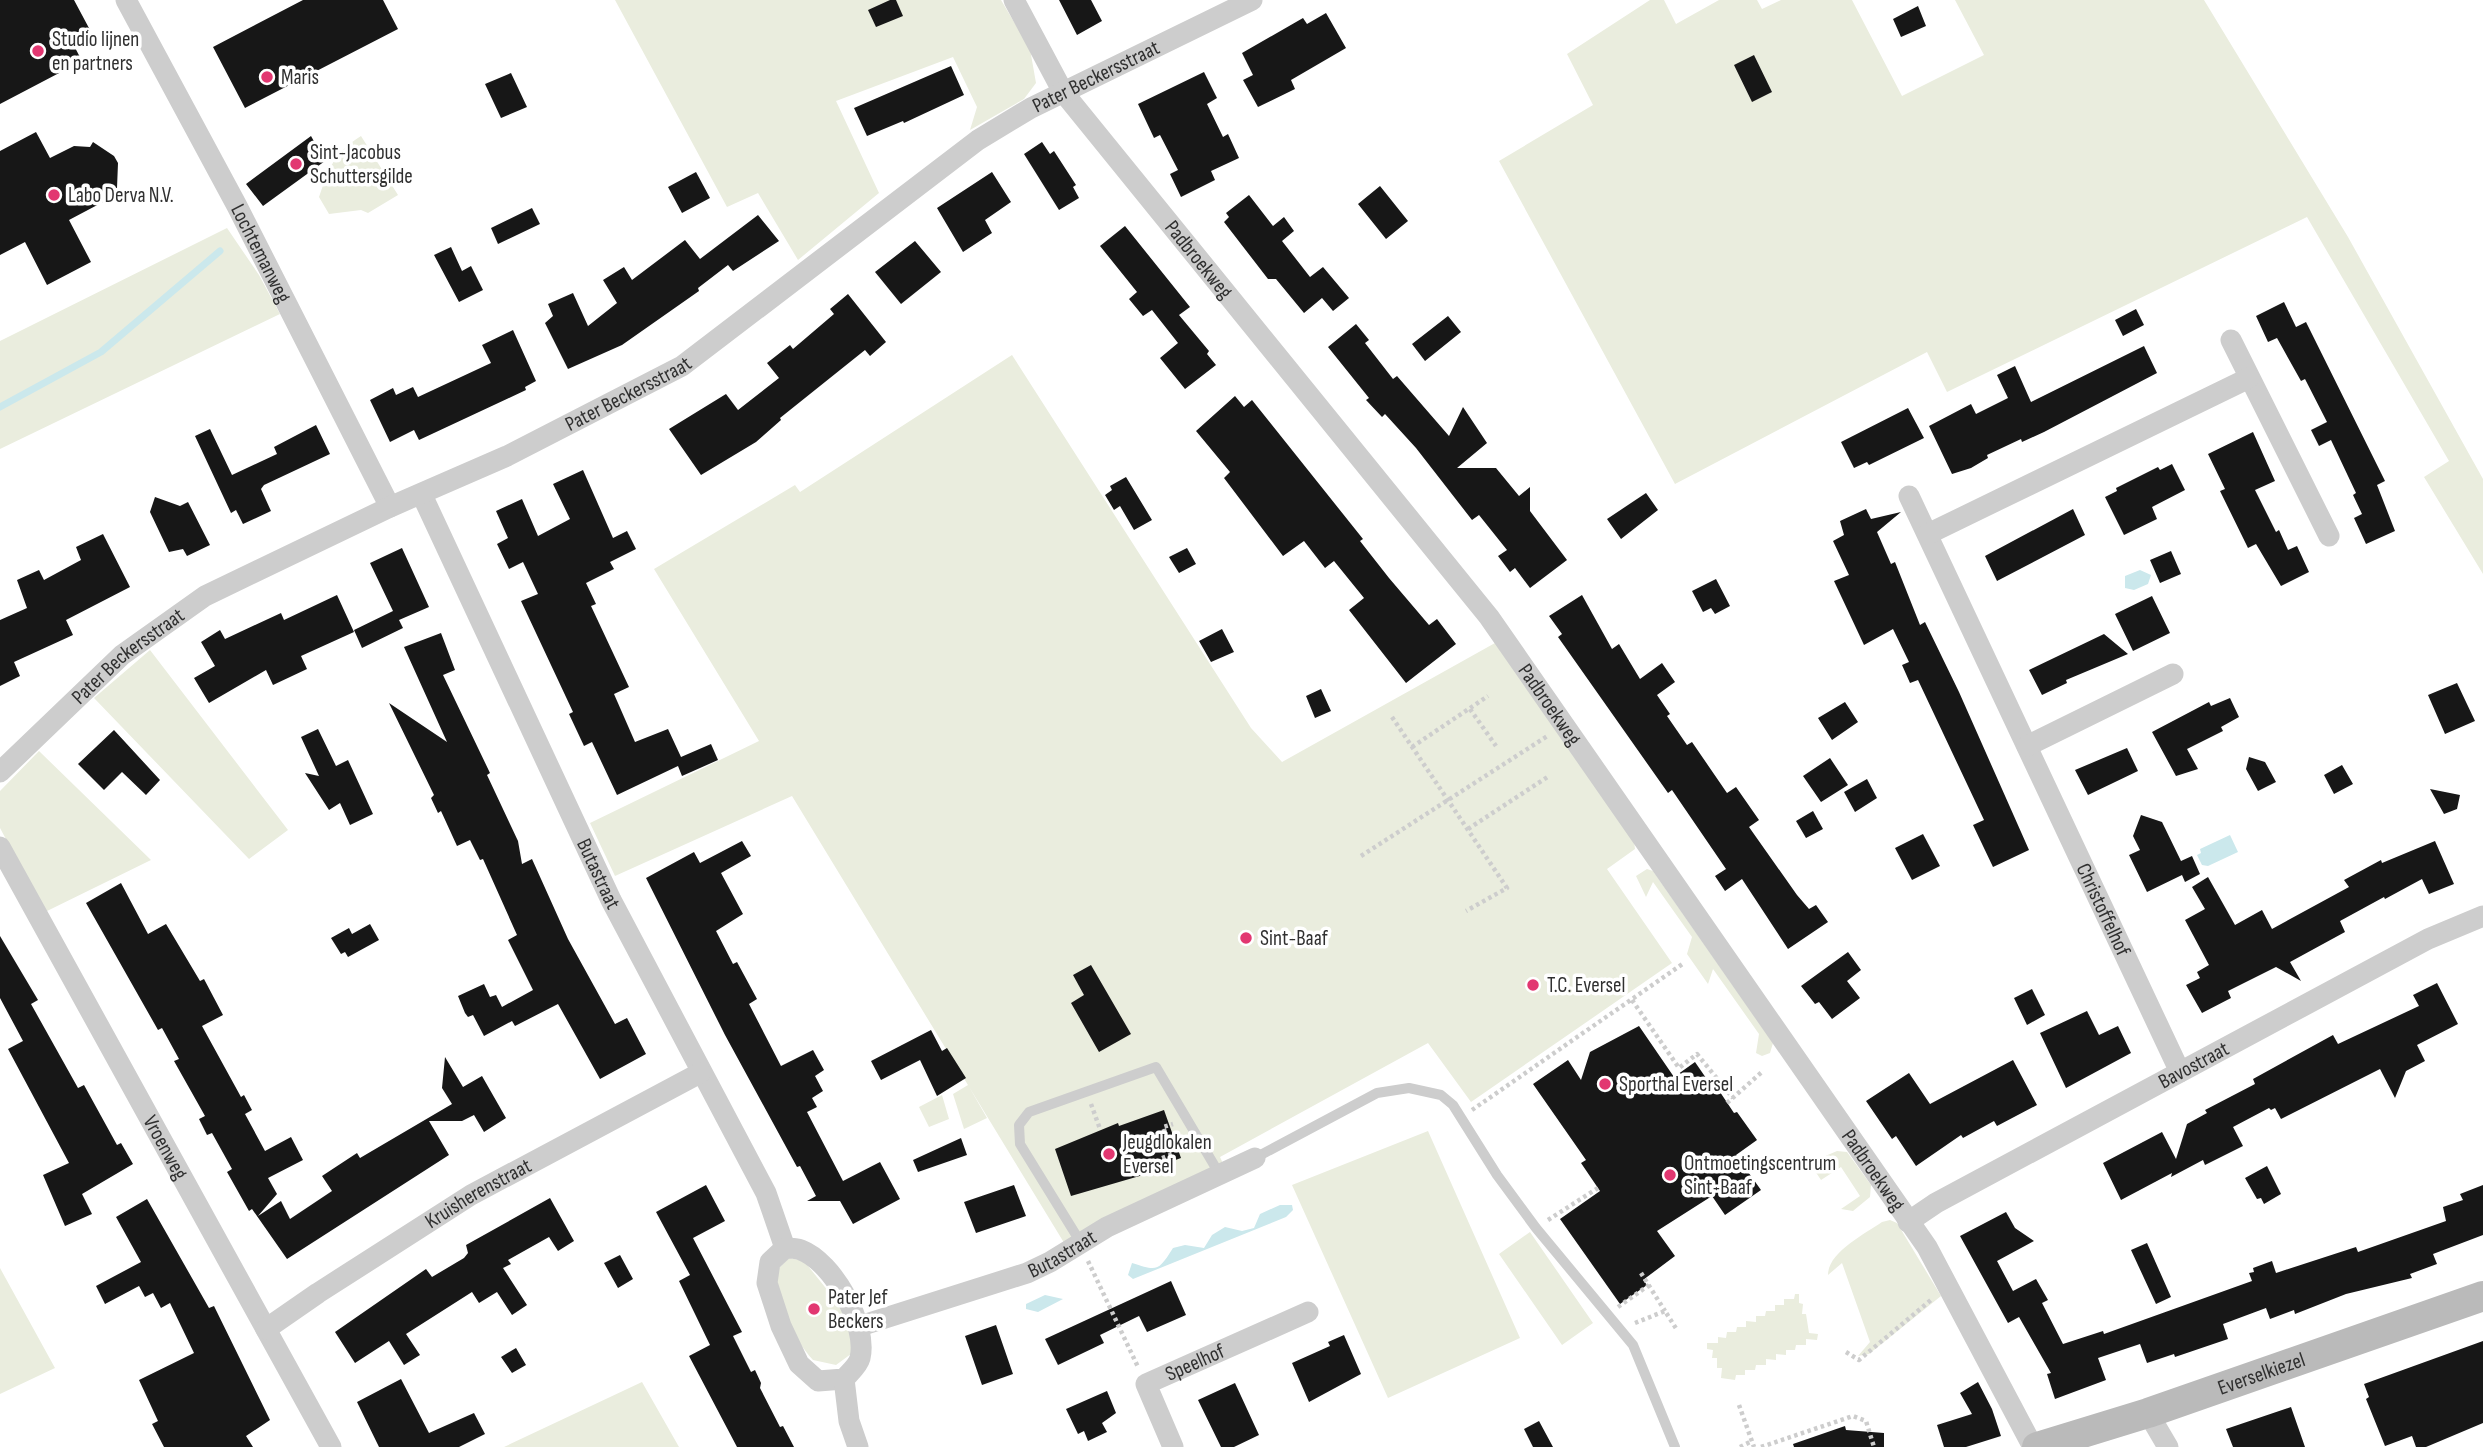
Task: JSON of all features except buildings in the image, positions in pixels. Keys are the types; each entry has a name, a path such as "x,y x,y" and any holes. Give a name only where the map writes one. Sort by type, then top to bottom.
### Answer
{"street":[{"name":"Lochtemanweg","path":"126,0 243,218 390,508"},
{"name":"Padbroekweg","path":"1014,0 1063,92 1466,588 1564,725 1927,1247 2035,1447"},
{"name":"Pater Beckersstraat","path":"0,772 122,655 205,596 602,410 682,366 930,174 988,134 1063,92 1252,0"},
{"path":"2231,340 2329,536"},
{"path":"1928,534 2249,378"},
{"name":"Butastraat","path":"422,495 611,900 700,1073 766,1193 785,1248"},
{"name":"Christoffelhof","path":"1909,496 2180,1072"},
{"path":"2027,746 2173,674"},
{"name":"Vroenweg","path":"0,846 331,1447"},
{"name":"Bavostraat","path":"1908,1222 1936,1203 2428,939 2483,916"},
{"name":"Kruisherenstraat","path":"267,1329 471,1195 700,1073"},
{"name":"Butastraat","path":"860,1326 1027,1273 1158,1201 1255,1158"},
{"path":"785,1248 802,1250 822,1265 843,1293 860,1326 859,1361 844,1379 818,1381 799,1364 781,1326 767,1283 770,1262 785,1248"},
{"name":"Everselkiezel","path":"2035,1447 2148,1413 2483,1296"},
{"name":"Speelhof","path":"1173,1447 1146,1384 1308,1312"},
{"path":"844,1379 849,1421 858,1447"},
{"path":"2148,1413 2168,1447"}],"lane":[{"path":"1081,1243 1020,1144 1019,1125 1029,1112 1156,1067 1220,1175"},
{"path":"1255,1158 1356,1102 1409,1088 1441,1095 1453,1105 1497,1175 1536,1228 1620,1329 1644,1367 1675,1447"}],"path":[{"path":"1412,747 1488,696"},
{"path":"1470,709 1496,746"},
{"path":"1392,717 1507,888 1466,911"},
{"path":"1362,856 1564,725"},
{"path":"1468,829 1549,776"},
{"path":"1460,1118 1684,963"},
{"path":"1632,1000 1679,1068 1697,1054 1733,1098"},
{"path":"1727,1103 1763,1071"},
{"path":"1086,1091 1100,1129"},
{"path":"1163,1158 1173,1154 1166,1135"},
{"path":"1536,1228 1598,1188"},
{"path":"1081,1243 1146,1384"},
{"path":"1641,1273 1677,1330"},
{"path":"1608,1314 1649,1285"},
{"path":"1846,1352 1858,1360 1938,1294 1950,1289"},
{"path":"1620,1329 1665,1311"},
{"path":"1739,1405 1753,1444 1740,1447"},
{"path":"1761,1447 1853,1416 1866,1421 1874,1447"}],"shaded area":[{"path":"615,0 1001,0 1030,49 1036,83 1024,99 970,130 977,107 953,57 836,101 879,193 798,260 758,193 727,207"},
{"path":"1650,0 1664,0 1676,24 1719,0 1757,0 1762,9 1781,0 1852,0 1902,96 1984,55 1955,0 2204,0 2348,237 2483,479 2483,574 2424,477 2449,461 2307,217 1947,392 1927,352 1675,484 1499,161 1593,105 1567,54"},
{"path":"361,136 398,195 368,213 361,210 329,214 319,197 326,177 338,155"},
{"path":"227,228 259,275 280,314 0,449 0,341"},
{"path":"1012,355 1251,728 1282,762 1495,643 1634,841 1635,849 1607,869 1672,963 1471,1102 1428,1043 1220,1157 1225,1168 1066,1246 792,796 615,876 590,823 759,741 654,569 795,485 800,492"},
{"path":"150,650 288,830 249,859 94,698"},
{"path":"39,751 151,860 45,912 0,828 0,791"},
{"path":"1647,869 1653,871 1773,1043 1770,1053 1762,1056 1756,1053 1759,1034 1713,969 1708,984 1687,954 1692,937 1653,882 1646,897 1636,876"},
{"path":"968,1085 987,1118 964,1129 953,1094"},
{"path":"942,1095 949,1119 929,1127 919,1107"},
{"path":"1428,1131 1520,1338 1388,1398 1292,1185"},
{"path":"1837,1151 1847,1152 1871,1185 1870,1197 1853,1211 1841,1209 1860,1196 1841,1167 1821,1180 1815,1171 1823,1157"},
{"path":"1890,1220 1897,1223 1941,1296 1869,1354 1858,1356 1870,1342 1842,1263 1828,1275 1834,1259 1841,1251 1882,1222"},
{"path":"1530,1232 1593,1323 1562,1345 1499,1254"},
{"path":"789,1258 804,1261 837,1302 852,1328 851,1354 836,1365 813,1360 799,1341 782,1307 776,1271"},
{"path":"0,1268 55,1368 0,1394"},
{"path":"1795,1294 1799,1294 1799,1303 1803,1304 1802,1314 1806,1314 1809,1333 1818,1334 1817,1340 1806,1339 1806,1345 1796,1345 1795,1350 1786,1350 1786,1355 1776,1354 1776,1360 1766,1359 1766,1365 1756,1365 1755,1370 1745,1370 1745,1375 1736,1375 1735,1380 1721,1378 1722,1368 1717,1368 1717,1358 1712,1358 1713,1350 1707,1349 1707,1343 1718,1343 1718,1337 1726,1338 1727,1332 1736,1332 1737,1327 1746,1327 1746,1321 1756,1322 1756,1316 1765,1316 1766,1311 1775,1311 1775,1305 1784,1305 1784,1299 1794,1299"},
{"path":"642,1382 679,1447 504,1447"}],"water":[{"path":"2140,570 2151,575 2148,584 2134,590 2125,588 2125,576"},
{"path":"2230,835 2238,852 2208,866 2202,865 2197,855 2201,853 2200,849"},
{"path":"1280,1205 1292,1205 1293,1210 1286,1217 1133,1279 1128,1275 1132,1263 1156,1268 1164,1262 1173,1248 1185,1245 1204,1248 1212,1235 1225,1227 1242,1231 1254,1228 1260,1214"},
{"path":"1045,1295 1063,1299 1038,1312 1026,1309 1026,1304"}],"waterway":[{"path":"0,407 101,352 220,251"}],"place":[{"name":"Studio lijnen en partners","path":"38,51"},
{"name":"Maris","path":"267,77"},
{"name":"Sint-Jacobus Schuttersgilde","path":"296,164"},
{"name":"Labo Derva N.V.","path":"54,195"},
{"name":"Sint-Baaf","path":"1246,938"},
{"name":"T.C. Eversel","path":"1533,985"},
{"name":"Sporthal Eversel","path":"1605,1084"},
{"name":"Jeugdlokalen Eversel","path":"1109,1154"},
{"name":"Ontmoetingscentrum Sint-Baaf","path":"1670,1175"},
{"name":"Pater Jef Beckers","path":"814,1309"}]}
